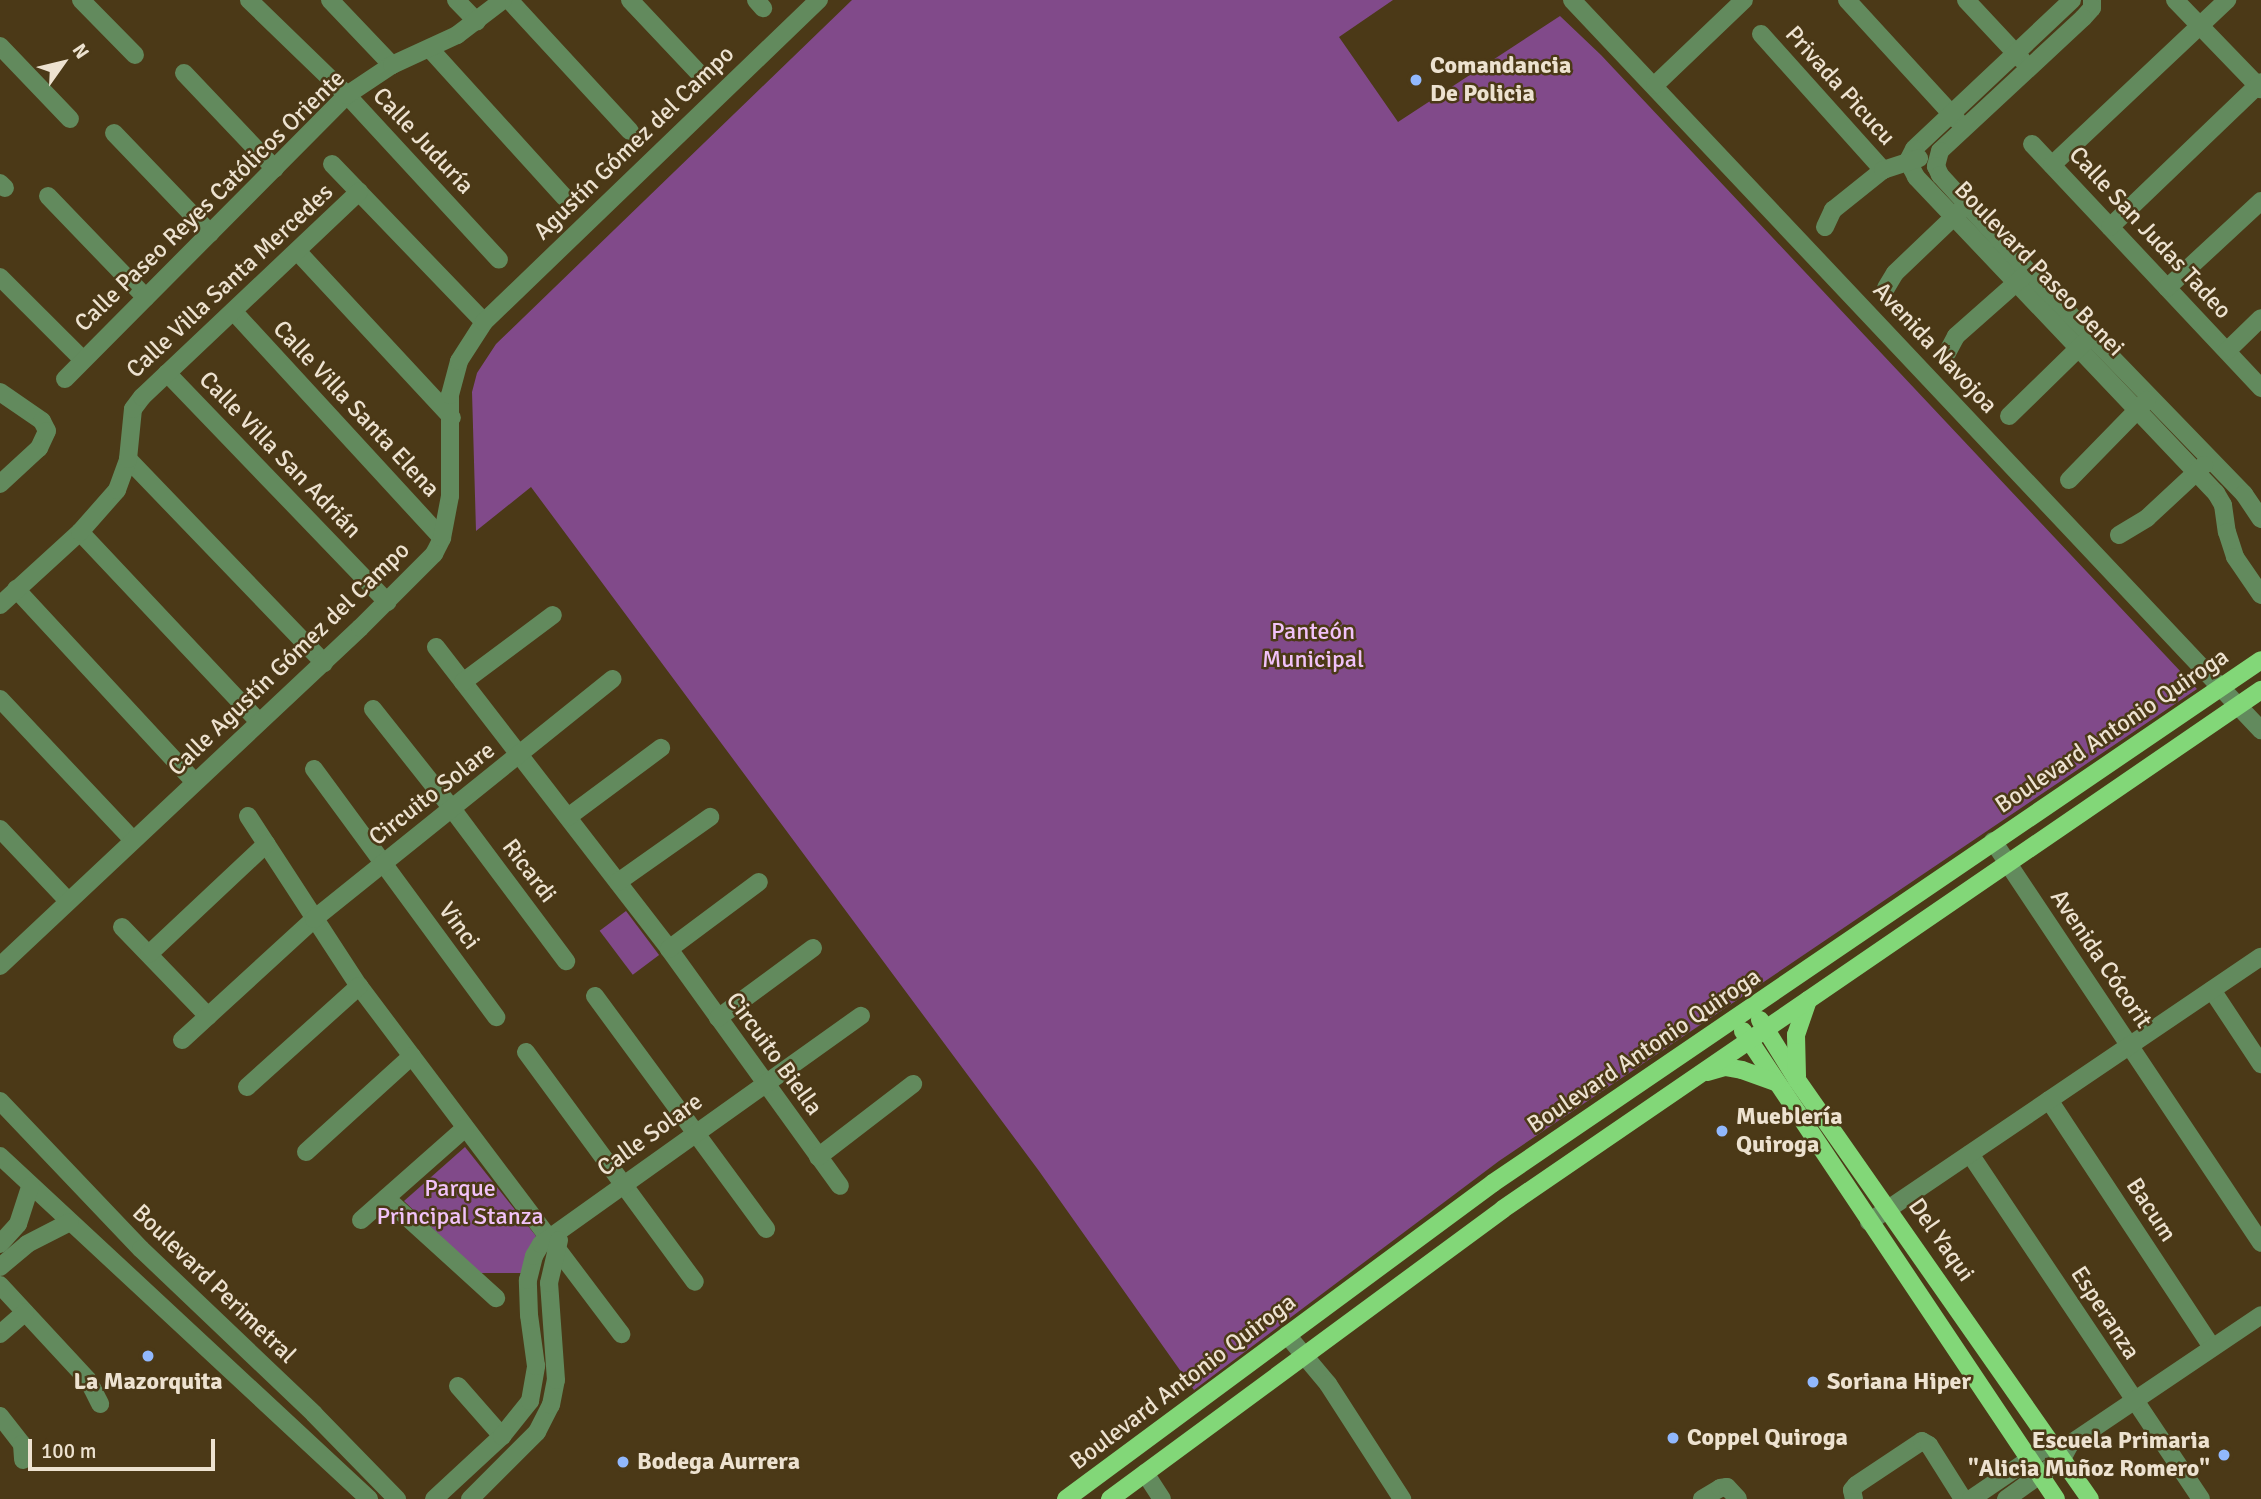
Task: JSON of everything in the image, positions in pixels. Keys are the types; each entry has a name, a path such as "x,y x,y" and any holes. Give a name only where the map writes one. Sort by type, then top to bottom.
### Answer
{"main road":[{"name":"Boulevard Antonio Quiroga","path":"1066,1499 1493,1183 2261,660"},
{"name":"Boulevard Antonio Quiroga","path":"1110,1499 1503,1209 2261,690"},
{"path":"1797,1080 1796,1035 1808,1000"},
{"name":"Del Yaqui","path":"1752,1008 1797,1080 2061,1449 2090,1499"},
{"name":"Del Yaqui","path":"1736,1019 2056,1499"},
{"path":"1700,1073 1725,1068 1742,1070 1777,1083"}],"street":[{"path":"81,0 135,55"},
{"name":"Calle Juduría","path":"249,0 347,95 499,260"},
{"path":"330,0 392,65"},
{"path":"456,0 477,22"},
{"name":"Calle Paseo Reyes Católicos Oriente","path":"65,379 347,95 392,65 430,49 477,22 503,0"},
{"path":"509,0 630,131"},
{"path":"630,0 697,71"},
{"name":"Agustín Gómez del Campo","path":"484,322 819,0"},
{"name":"Avenida Navojoa","path":"1572,0 2261,730"},
{"path":"1655,85 1744,0"},
{"path":"1847,0 1965,128"},
{"path":"1966,0 2029,67"},
{"path":"1909,159 1914,149 1950,113 2072,0"},
{"name":"Boulevard Paseo Benei","path":"1960,211 1940,175 1936,157 2092,8 2092,0"},
{"path":"2110,227 2260,86 2175,0"},
{"path":"2052,165 2227,0"},
{"name":"Privada Picucu","path":"1761,34 1883,170"},
{"path":"0,46 70,119"},
{"path":"430,49 565,197"},
{"path":"184,73 275,169"},
{"path":"114,133 210,233"},
{"name":"Calle San Judas Tadeo","path":"2032,144 2261,388"},
{"path":"1825,227 1833,210 1883,170 1909,159 1936,157"},
{"name":"Boulevard Paseo Benei","path":"1909,159 1916,177 1960,211 2203,466 2244,494 2261,519"},
{"path":"332,164 484,322"},
{"name":"Calle Villa Santa Mercedes","path":"0,605 80,532 117,490 128,459 134,409 167,373 359,192"},
{"path":"48,196 146,298"},
{"path":"2167,288 2261,201"},
{"path":"1886,288 1895,273 1960,211"},
{"path":"298,252 452,418"},
{"path":"0,277 83,360"},
{"path":"1947,354 1956,336 2023,277"},
{"name":"Calle Villa Santa Elena","path":"234,312 442,538"},
{"path":"2227,351 2261,318"},
{"name":"Calle Agustín Gómez del Campo","path":"3,958 324,663 434,554 442,538 450,496 450,395 459,361 484,322"},
{"path":"2009,416 2086,341"},
{"name":"Calle Villa San Adrián","path":"167,373 387,602"},
{"path":"0,392 42,421 47,431 39,448 0,484"},
{"path":"2069,480 2144,403"},
{"path":"128,459 324,663"},
{"path":"2119,535 2147,518 2203,466"},
{"name":"Boulevard Paseo Benei","path":"2203,466 2221,499 2235,557 2261,595"},
{"path":"80,532 260,722"},
{"path":"16,589 195,782"},
{"path":"463,682 553,615"},
{"path":"436,648 520,755 613,678"},
{"path":"0,699 133,840"},
{"name":"Ricardi","path":"373,709 453,810 566,961"},
{"path":"568,817 661,748"},
{"name":"Circuito Solare","path":"182,1040 314,919 520,755 669,950"},
{"name":"Vinci","path":"314,769 496,1017"},
{"path":"248,816 359,986 621,1334"},
{"path":"618,882 710,817"},
{"path":"0,829 68,901"},
{"name":"Avenida Cócorit","path":"1993,841 2261,1243"},
{"path":"149,954 266,844"},
{"path":"669,950 759,882"},
{"path":"122,927 208,1016"},
{"path":"718,1018 813,948"},
{"name":"Circuito Biella","path":"669,950 840,1186"},
{"path":"1869,1222 2261,957"},
{"path":"247,1087 359,986"},
{"path":"2212,990 2261,1064"},
{"path":"595,996 766,1229"},
{"name":"Calle Solare","path":"434,1499 474,1462 498,1431 526,1408 535,1379 530,1325 530,1269 534,1256 552,1243 564,1227 764,1082 861,1016"},
{"path":"526,1052 695,1282"},
{"path":"306,1152 412,1056"},
{"path":"818,1157 913,1084"},
{"name":"Bacum","path":"2049,1100 2213,1347"},
{"name":"Boulevard Perimetral","path":"0,1101 102,1209 314,1414 397,1499"},
{"path":"361,1220 465,1128"},
{"name":"Esperanza","path":"1970,1154 2201,1499"},
{"name":"Boulevard Perimetral","path":"0,1156 369,1499"},
{"path":"0,1267 7,1245 24,1213 30,1186"},
{"path":"386,1198 496,1298"},
{"path":"7,1245 96,1220 102,1209"},
{"name":"Calle Solare","path":"470,1499 537,1432 544,1421 556,1380 550,1322 552,1243"},
{"path":"0,1285 88,1380 100,1404"},
{"path":"0,1334 24,1312"},
{"path":"1980,1496 2030,1460 2061,1449 2261,1315"},
{"path":"530,1325 550,1322"},
{"path":"1287,1335 1307,1356 1402,1499"},
{"path":"458,1386 498,1431"},
{"path":"526,1408 544,1421"},
{"path":"282,1416 314,1414"},
{"path":"0,1416 22,1444 23,1460"},
{"path":"1854,1499 1852,1489 1856,1485 1922,1441 1929,1445 1964,1499"},
{"path":"2006,1499 2040,1475 2061,1449"},
{"path":"474,1462 491,1479"},
{"path":"1145,1473 1162,1499"},
{"path":"1702,1499 1720,1488 1727,1488 1738,1499"}],"green space":[{"name":"Panteón Municipal","path":"852,0 1393,0 1339,37 1398,122 1560,16 1601,55 2197,689 1499,1161 1194,1390 1039,1171 531,487 476,531 472,392 477,373 496,344"},
{"path":"626,911 659,955 633,975 600,931"},
{"name":"Parque Principal Stanza","path":"465,1147 536,1236 524,1273 479,1273 404,1201"}],"place":[{"name":"Comandancia De Policia","path":"1416,80"},
{"name":"Mueblería Quiroga","path":"1722,1131"},
{"name":"La Mazorquita","path":"148,1356"},
{"name":"Soriana Hiper","path":"1813,1382"},
{"name":"Coppel Quiroga","path":"1673,1438"},
{"name":"Escuela Primaria \"Alicia Muñoz Romero\"","path":"2224,1455"},
{"name":"Bodega Aurrera","path":"623,1462"}]}
